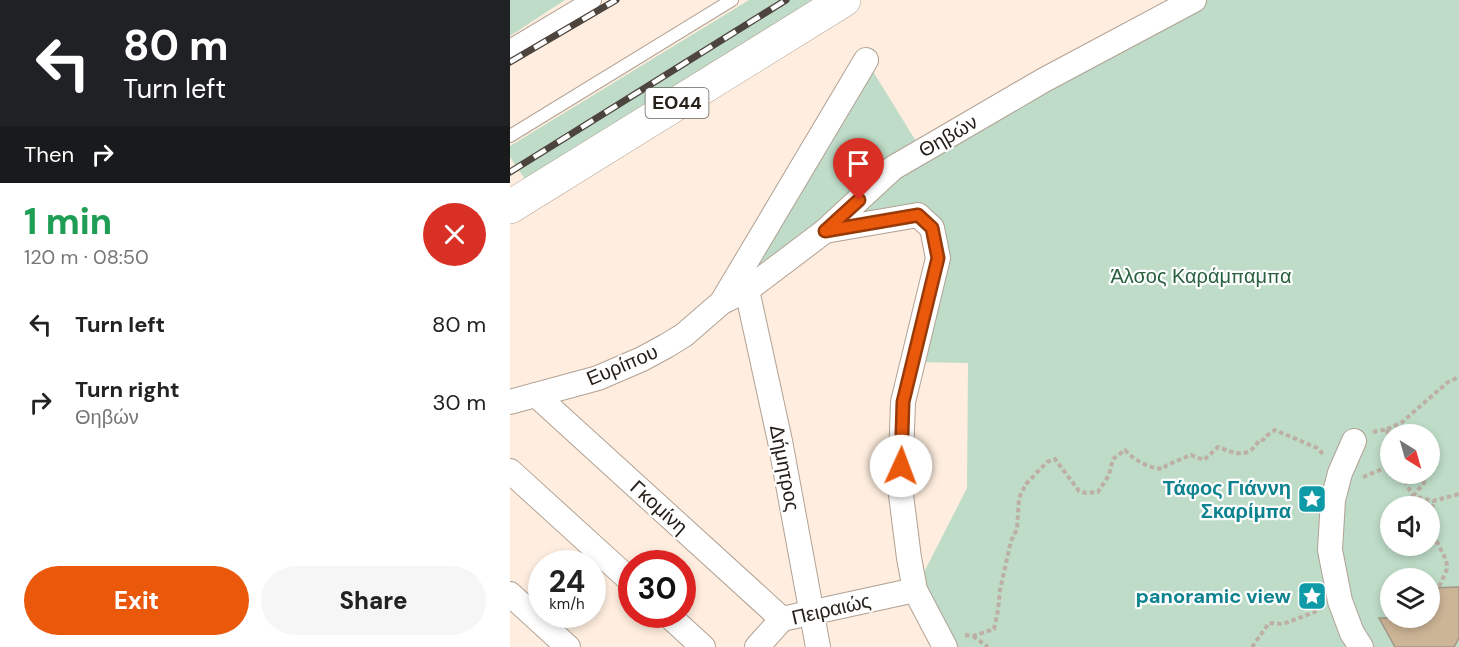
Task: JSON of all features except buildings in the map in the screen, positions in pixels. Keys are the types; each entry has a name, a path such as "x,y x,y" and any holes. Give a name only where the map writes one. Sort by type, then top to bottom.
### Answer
{"main road":[{"name":"ΕΟ44","path":"510,207 844,0"}],"street":[{"path":"510,49 592,0"},
{"name":"Θηβών","path":"722,302 747,290 825,231 894,168 1044,80 1194,0"},
{"path":"722,302 866,60"},
{"path":"825,231 918,215 932,228 938,258 903,402 900,487 915,590 943,644"},
{"name":"Δήμητρος","path":"747,290 780,441 818,647"},
{"name":"Ευρίπου","path":"510,402 598,378 642,359 684,335 722,302"},
{"name":"Γκομίνη","path":"536,396 782,619"},
{"path":"1354,441 1351,475 1333,500 1330,550 1340,601 1352,633 1361,647"},
{"path":"510,471 618,569"},
{"name":"Πειραιώς","path":"756,647 782,619 915,590"},
{"path":"510,594 568,647"},
{"path":"682,628 703,647"}],"lane":[{"path":"510,136 732,0"}],"path":[{"path":"1399,424 1448,382 1459,377"},
{"path":"943,644 957,634 972,636 994,629 1011,541 1017,529 1019,498 1026,484 1047,462 1055,459 1079,491 1098,492 1108,475 1113,459 1125,450 1130,456 1154,469 1163,469 1167,465 1191,456 1204,460 1218,447 1237,454 1247,453 1255,448 1259,440 1263,440 1275,430 1317,448 1351,475 1380,468"},
{"path":"1406,484 1413,496 1423,484"},
{"path":"1440,499 1459,494"},
{"path":"1440,548 1448,563 1440,585"},
{"path":"1251,647 1269,623 1283,624 1340,601"},
{"path":"972,636 988,647"}],"green space":[{"path":"510,0 565,0 510,36"},
{"path":"749,0 844,0 534,193 510,157 510,146"},
{"name":"Άλσος Καράμπαμπα","path":"1190,0 1459,0 1459,647 945,647 915,590 967,488 968,363 912,362 938,258 918,215 825,231 722,302 866,60 922,151"}],"railway":[{"path":"510,62 616,0"},
{"path":"510,172 786,0"}],"place":[{"name":"Τάφος Γιάννη Σκαρίμπα","path":"1312,499"},
{"name":"panoramic view","path":"1312,596"}],"route":[{"path":"859,200 825,231 918,215 932,228 938,258 903,402 901,466"}]}
